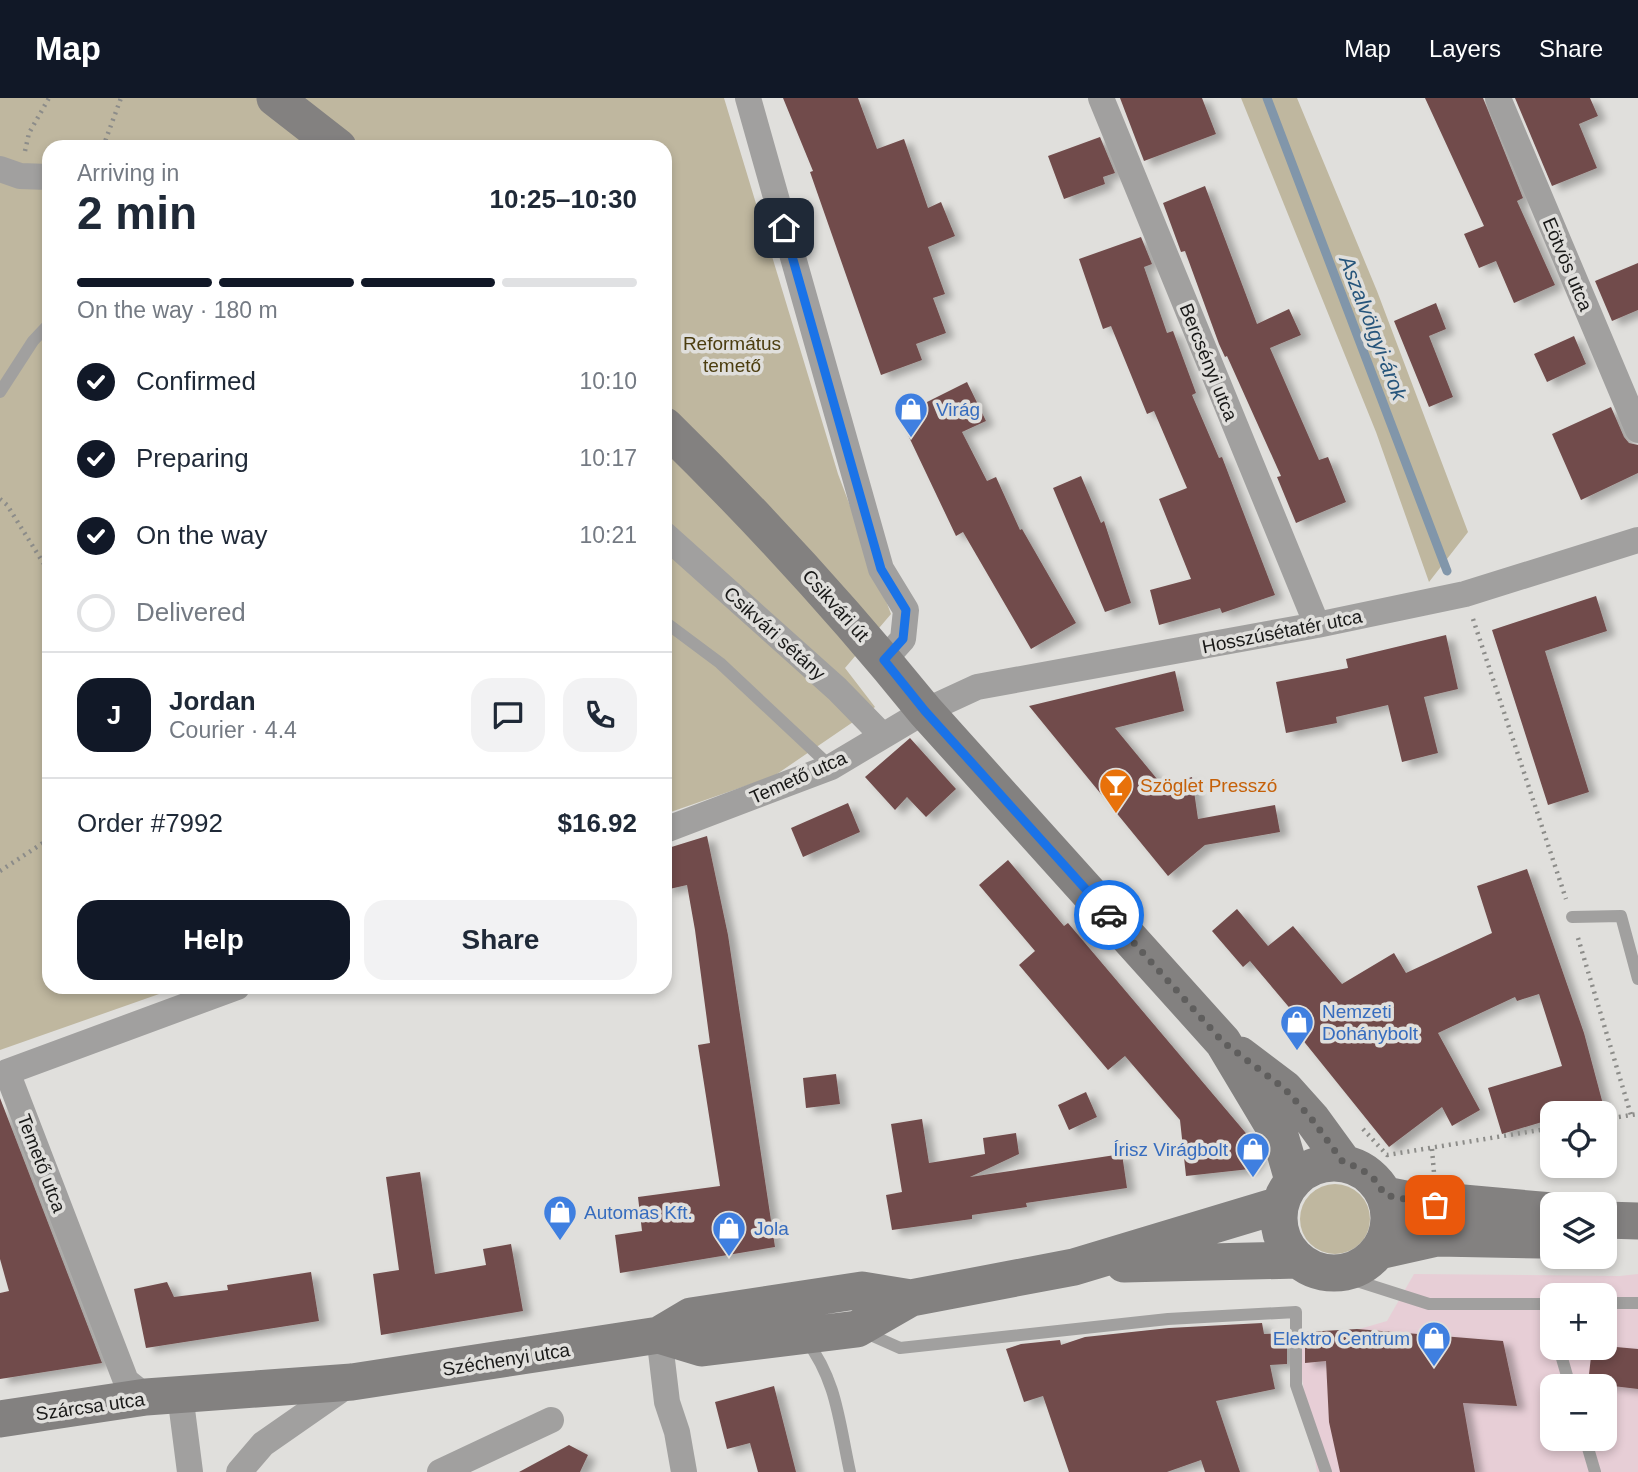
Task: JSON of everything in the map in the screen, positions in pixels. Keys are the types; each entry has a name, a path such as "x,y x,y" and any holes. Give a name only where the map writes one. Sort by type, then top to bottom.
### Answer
{"main road":[{"path":"275,98 329,140"},
{"name":"Csikvári út","path":"672,433 751,511 884,660 925,711 1223,1042 1285,1089 1311,1118 1343,1162"},
{"name":"Csikvári út","path":"1223,1042 1281,1139 1287,1192"},
{"path":"1074,1266 1287,1192 1316,1166 1343,1162 1368,1174 1385,1195 1389,1224 1380,1251 1367,1263 1351,1271 1335,1274 1315,1270 1298,1260 1285,1245 1279,1225 1287,1192"},
{"path":"1385,1195 1435,1205 1463,1203 1540,1210"},
{"path":"1380,1251 1437,1238 1540,1240"},
{"path":"1074,1266 1298,1260"},
{"name":"Széchenyi utca","path":"660,1335 702,1348 832,1339 911,1298 1074,1266"},
{"name":"Széchenyi utca","path":"163,1396 352,1382 660,1335 691,1316 862,1290 911,1298"},
{"name":"Szárcsa utca","path":"0,1419 163,1396"}],"street":[{"path":"748,98 878,557 906,610 903,639 884,660"},
{"name":"Bercsényi utca","path":"1101,98 1317,625"},
{"name":"Eötvös utca","path":"1498,98 1638,430"},
{"path":"0,169 20,176 42,177"},
{"name":"Hosszúsétatér utca","path":"925,711 977,687 1317,625 1465,594 1638,540"},
{"name":"Csikvári sétány","path":"672,541 837,689 881,736"},
{"name":"Temető utca","path":"672,827 831,767 925,711"},
{"name":"Temető utca","path":"163,1396 126,1381 3,1068 217,994"},
{"path":"660,1335 677,1399 677,1432 684,1472"},
{"name":"Széchenyi utca","path":"239,1472 263,1444 352,1382"},
{"path":"163,1396 190,1472"},
{"path":"440,1472 551,1420"}],"lane":[{"path":"0,392 42,331"},
{"path":"672,627 720,663 831,767"},
{"path":"1572,917 1621,916 1638,979"},
{"path":"1335,1274 1429,1304 1453,1307 1540,1304"},
{"path":"1617,1303 1638,1303"},
{"path":"832,1339 900,1348 1168,1319 1296,1312 1296,1385 1326,1472"},
{"path":"832,1339 824,1365 850,1472"},
{"path":"830,1381 832,1339"},
{"path":"1589,1451 1595,1472"}],"path":[{"path":"106,140 121,98"},
{"path":"0,499 7,505 42,561"},
{"path":"1465,594 1572,917 1631,1115"},
{"path":"0,871 42,844"},
{"path":"1617,1117 1638,1114"},
{"path":"1362,1128 1387,1155 1540,1130"}],"shaded area":[{"path":"1414,1274 1638,1274 1638,1472 1317,1472 1297,1347 1387,1321"}],"green space":[{"name":"Református temető","path":"0,98 724,98 838,474 891,614 845,668 875,707 774,776 672,812 672,140 42,140 42,994 159,994 0,1050"},
{"path":"1241,98 1297,98 1377,291 1468,532 1429,582 1376,432"},
{"path":"1335,1184 1360,1194 1370,1219 1360,1244 1335,1254 1310,1244 1300,1219 1310,1194"}],"building":[{"path":"783,98 858,98 877,149 904,139 928,208 941,202 955,236 928,247 945,294 933,298 946,333 916,344 922,360 881,375 810,172 813,171"},
{"path":"1120,98 1202,98 1216,134 1144,161"},
{"path":"1425,98 1483,98 1523,198 1517,201 1555,285 1514,303 1496,261 1479,268 1464,234 1484,226"},
{"path":"1515,98 1590,98 1598,116 1579,124 1597,168 1552,186"},
{"path":"1100,137 1115,173 1103,177 1105,184 1064,199 1048,156"},
{"path":"1205,186 1257,324 1289,309 1301,335 1270,348 1319,460 1328,457 1346,502 1296,523 1277,477 1281,476 1227,356 1225,357 1219,344 1185,251 1181,252 1163,203"},
{"path":"1141,237 1152,264 1144,267 1167,333 1173,331 1196,393 1192,395 1219,458 1222,457 1275,595 1222,613 1220,608 1159,625 1150,590 1191,579 1159,499 1187,488 1154,411 1147,414 1111,326 1103,329 1079,259"},
{"path":"1638,263 1638,310 1612,321 1595,281"},
{"path":"1436,303 1446,329 1429,336 1453,397 1429,407 1394,321"},
{"path":"1574,336 1586,364 1547,382 1534,354"},
{"path":"967,382 986,421 962,432 987,481 996,477 1020,530 1022,529 1076,623 1031,649 963,532 956,536 899,416"},
{"path":"1611,407 1624,437 1629,443 1638,445 1638,473 1581,500 1552,434"},
{"path":"1081,476 1101,523 1104,521 1131,603 1105,612 1053,488"},
{"path":"1596,596 1607,631 1545,651 1589,792 1548,805 1492,630"},
{"path":"1446,635 1458,689 1424,697 1438,753 1402,762 1388,705 1336,717 1337,723 1286,733 1276,682 1348,668 1346,659"},
{"path":"1175,671 1184,711 1115,728 1162,785 1192,777 1198,819 1275,805 1280,832 1205,845 1168,876 1029,706"},
{"path":"910,738 956,789 926,817 907,797 895,810 865,777"},
{"path":"848,803 860,832 803,857 791,828"},
{"path":"707,836 728,935 775,1247 620,1273 615,1235 642,1231 638,1197 720,1186 698,1045 710,1043 695,930 687,885 672,888 672,847"},
{"path":"1008,860 1064,926 1068,923 1256,1145 1259,1158 1250,1169 1186,1176 1180,1120 1125,1056 1108,1070 1019,965 1035,951 979,885"},
{"path":"1527,869 1584,1033 1602,1101 1540,1101 1540,1123 1502,1134 1488,1088 1562,1066 1539,994 1517,1001 1515,997 1438,1033 1480,1110 1452,1126 1442,1107 1389,1147 1285,1018 1293,1012 1250,961 1243,967 1212,931 1237,909 1268,946 1293,926 1342,984 1394,953 1406,973 1492,933 1477,886"},
{"path":"836,1074 840,1104 806,1108 803,1078"},
{"path":"1086,1092 1097,1117 1069,1130 1058,1105"},
{"path":"0,1098 102,1363 0,1379 0,1293 9,1291 0,1259"},
{"path":"922,1119 929,1163 985,1154 983,1138 1016,1133 1019,1154 970,1177 1122,1154 1127,1188 1026,1203 1027,1207 972,1215 972,1219 892,1230 886,1195 902,1192 891,1124"},
{"path":"420,1172 435,1274 486,1265 483,1249 511,1244 523,1311 381,1335 373,1274 399,1270 386,1177"},
{"path":"311,1272 319,1321 146,1348 134,1289 167,1282 174,1297 228,1290 227,1285"},
{"path":"1262,1323 1264,1334 1287,1333 1287,1364 1270,1365 1275,1389 1216,1401 1240,1472 1205,1472 1201,1460 1167,1472 1069,1472 1043,1396 1024,1402 1006,1349 1021,1344 1060,1340 1061,1345 1085,1337 1169,1328"},
{"path":"1357,1329 1503,1341 1517,1406 1463,1403 1475,1472 1340,1472 1329,1422 1326,1361 1305,1363 1305,1332"},
{"path":"1617,1347 1638,1349 1638,1389 1617,1386 1617,1374 1589,1374 1591,1360 1617,1360"},
{"path":"774,1386 796,1472 758,1472 750,1443 727,1449 715,1402"},
{"path":"569,1445 588,1455 580,1472 519,1472"}],"waterway":[{"name":"Aszalvölgyi-árok","path":"1267,98 1447,571"}],"way so far":[{"path":"1109,915 1223,1042 1285,1089 1311,1118 1343,1162 1360,1168 1375,1180 1385,1195 1435,1205"}],"place":[{"name":"Virág","path":"911,439"},
{"name":"Szöglet Presszó","path":"1116,815"},
{"name":"Nemzeti Dohánybolt","path":"1297,1052"},
{"name":"Írisz Virágbolt","path":"1253,1179"},
{"name":"Automas Kft.","path":"560,1242"},
{"name":"Jola","path":"729,1258"},
{"name":"Elektro Centrum","path":"1434,1368"}],"route":[{"path":"784,228 881,569 906,610 903,639 884,660 925,711 1109,915"}]}
